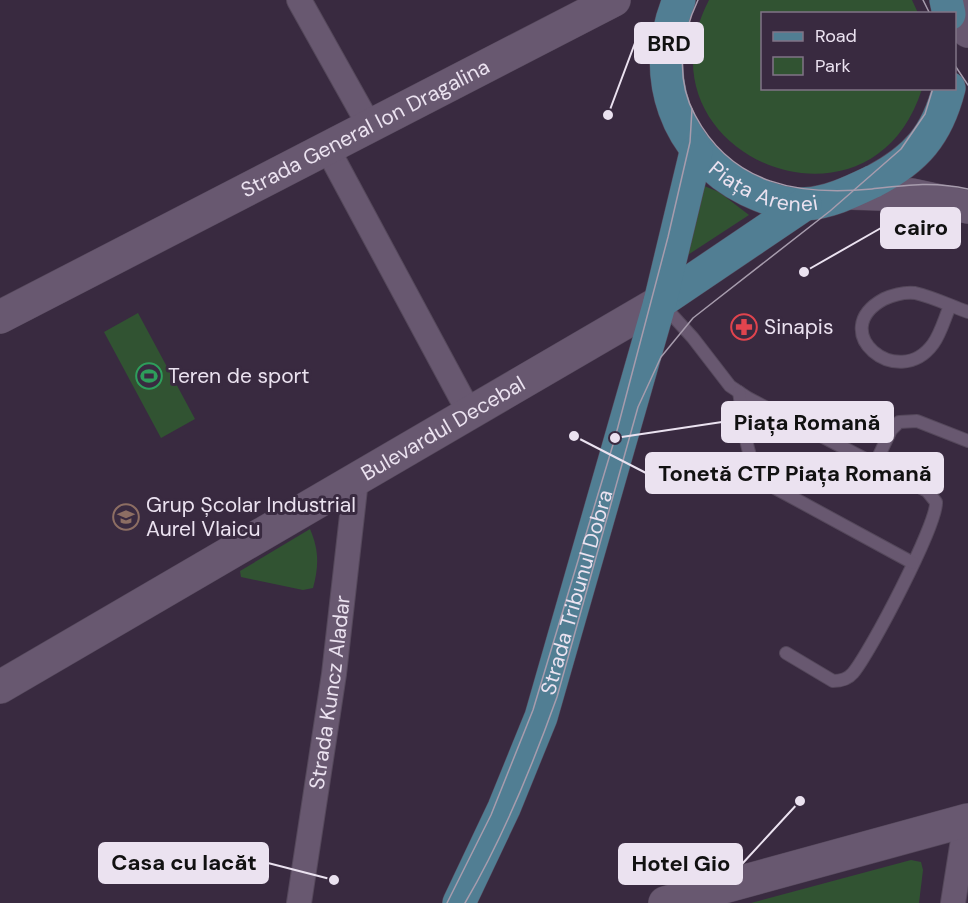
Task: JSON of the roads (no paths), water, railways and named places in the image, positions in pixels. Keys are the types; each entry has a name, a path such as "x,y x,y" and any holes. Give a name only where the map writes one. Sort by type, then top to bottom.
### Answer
{"main road":[{"name":"Piața Arenei","path":"679,0 667,38 668,79 678,122 696,152 712,167 740,186 774,201 805,204 849,193 895,169 916,153 940,115 948,90"},
{"path":"660,302 696,152"},
{"path":"660,302 805,204"},
{"name":"Strada Tribunul Dobra","path":"459,903 519,776 541,717 660,302"}],"street":[{"path":"300,0 369,125"},
{"name":"Strada General Ion Dragalina","path":"0,317 614,0"},
{"path":"956,13 968,32"},
{"path":"327,148 469,412"},
{"path":"849,193 912,195 968,207"},
{"name":"Bulevardul Decebal","path":"0,687 660,302"},
{"name":"Strada Kuncz Aladar","path":"299,903 334,674 356,480"},
{"path":"665,903 967,820 953,903"}],"lane":[{"path":"950,306 933,343 923,353 909,360 882,359 872,353 864,342 862,328 866,315 876,304 889,297 915,293 968,312"},
{"path":"660,302 693,338 730,386 927,491 936,501 937,509 914,563 860,661 848,678 833,681 786,653"},
{"path":"739,392 749,453 757,474 775,488 914,563"},
{"path":"875,464 891,430 899,422 917,421 968,441"}],"tram line":[{"path":"698,0 684,43 685,87 695,115 710,139 728,157 748,171 770,181 794,187 845,191 932,184 968,189"},
{"path":"923,0 929,12"},
{"path":"956,67 968,85"},
{"path":"465,903 516,802 557,697 638,407 661,357 693,318 830,211 901,149 925,114 932,90"},
{"path":"447,903 491,815 533,710 615,438 668,237 690,142 692,109"}],"place":[{"name":"BRD","path":"608,115"},
{"name":"cairo","path":"804,272"},
{"name":"Sinapis","path":"744,327"},
{"name":"Teren de sport","path":"149,376"},
{"name":"Tonetă CTP Piața Romană","path":"574,436"},
{"name":"Piața Romană","path":"615,438"},
{"name":"Grup Școlar Industrial Aurel Vlaicu","path":"126,517"},
{"name":"Hotel Gio","path":"800,801"},
{"name":"Casa cu lacăt","path":"334,880"}]}
